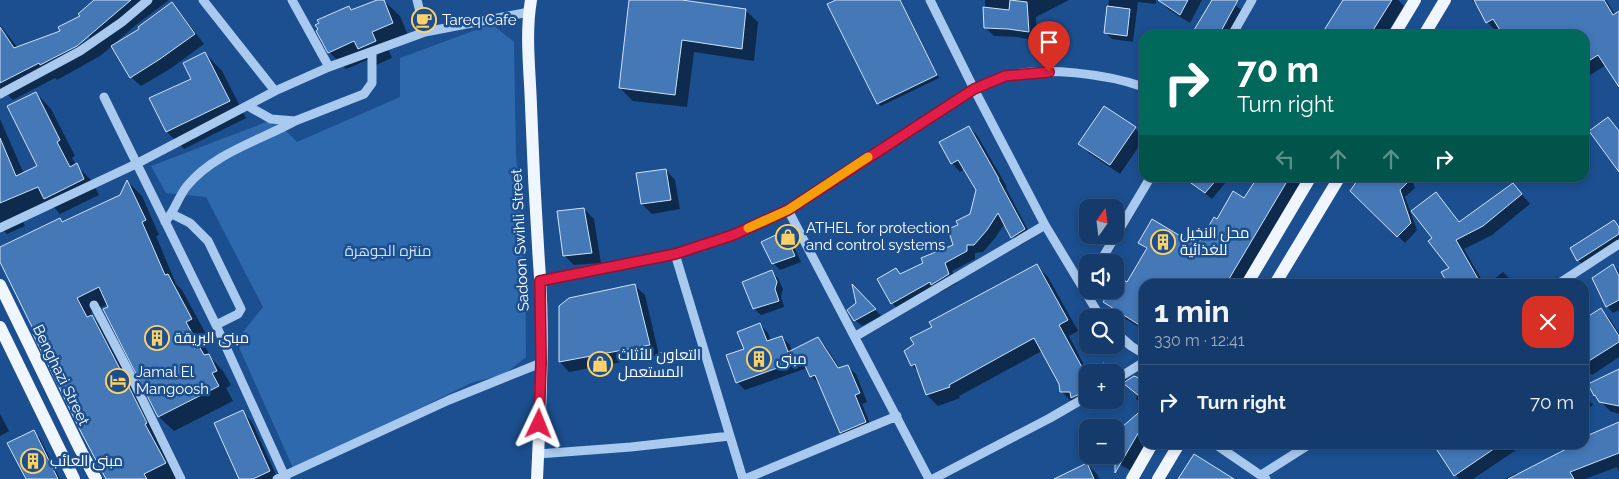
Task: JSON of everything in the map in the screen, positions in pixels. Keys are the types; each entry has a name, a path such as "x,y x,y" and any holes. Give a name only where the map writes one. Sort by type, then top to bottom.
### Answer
{"main road":[{"path":"1397,30 1415,0"},
{"path":"1427,30 1446,0"},
{"name":"Sadoon Swihli Street","path":"530,6 532,158 540,281 541,363 537,479"},
{"path":"1250,279 1308,182"},
{"path":"1278,279 1337,182"},
{"name":"Benghazi Street","path":"0,285 96,479"},
{"path":"0,327 74,479"},
{"path":"1132,479 1149,449"},
{"path":"1158,479 1176,449"}],"street":[{"path":"0,94 80,51 122,22 148,0"},
{"path":"203,0 275,91"},
{"path":"292,0 329,67"},
{"path":"417,0 425,32"},
{"path":"930,0 1045,225 1079,276"},
{"path":"1235,30 1252,0"},
{"path":"0,228 136,164 275,91 329,67 425,32 530,6"},
{"path":"165,222 172,214 186,186 214,161 295,121 364,94 372,83 372,52"},
{"path":"540,281 675,254 733,235 788,210 974,89 1005,76 1049,72 1106,77 1139,86"},
{"path":"104,97 216,326 282,478 449,400 541,363"},
{"path":"248,106 271,119 295,121"},
{"path":"1105,254 1148,182"},
{"path":"788,210 856,336 929,479"},
{"path":"172,214 190,223 208,242 241,308 238,314 216,326"},
{"path":"856,336 1045,225"},
{"path":"1566,279 1619,244"},
{"path":"675,254 744,479 897,416"},
{"path":"94,305 182,479"},
{"path":"1124,340 1139,351"},
{"path":"1124,374 1139,365"},
{"path":"933,479 1079,401"},
{"path":"538,454 631,447 730,436"},
{"path":"1222,449 1263,477 1303,449"}],"green space":[{"name":"منتزه الجوهرة","path":"492,24 514,42 516,155 525,254 526,357 505,374 471,383 294,470 236,341 263,307 206,197 166,193 151,166 274,119 297,142 400,97 400,58"}],"building":[{"path":"94,0 131,0 77,46 0,83 0,27 14,48 60,31 58,27 80,16 78,14"},
{"path":"377,0 384,0 393,23 372,32 376,41 358,49 354,41 328,53 316,31 318,29 315,25 319,23 317,20 349,6 351,10"},
{"path":"629,0 682,0 746,9 742,49 682,40 675,95 619,88"},
{"path":"836,0 900,0 937,75 877,104 827,4"},
{"path":"1010,0 1027,2 1029,32 984,28 983,7 1009,10"},
{"path":"1158,0 1188,0 1180,15"},
{"path":"1212,0 1238,0 1222,30 1194,30"},
{"path":"1343,0 1392,0 1373,30 1324,30"},
{"path":"1474,0 1604,0 1613,15 1619,11 1619,87 1598,55 1589,61 1589,30 1500,30 1493,19 1486,23"},
{"path":"172,2 195,34 130,78 111,46 139,29 138,27"},
{"path":"1107,6 1130,9 1127,36 1104,33"},
{"path":"205,52 230,101 166,132 149,98 191,79 183,63"},
{"path":"36,92 60,140 57,142 70,167 77,163 84,179 44,199 38,187 0,203 0,138 16,176 37,166 7,106"},
{"path":"1104,106 1136,127 1110,165 1078,144"},
{"path":"1608,117 1619,131 1619,172 1589,131"},
{"path":"969,126 1025,229 1011,238 998,213 974,245 967,245 967,251 945,263 949,274 931,285 930,282 891,304 877,279 896,268 900,274 923,263 921,258 953,245 948,229 958,225 956,221 970,214 976,190 958,160 951,164 939,142"},
{"path":"666,169 671,200 641,204 636,173"},
{"path":"127,180 146,220 142,222 165,275 168,274 192,319 186,322 204,355 209,354 217,371 212,373 219,386 158,417 103,309 108,307 99,287 77,298 87,317 92,315 166,463 144,474 147,479 106,479 33,334 35,333 0,262 0,247 60,218 62,222 120,195"},
{"path":"1190,182 1215,182 1205,193"},
{"path":"1254,182 1287,182 1229,279 1139,279 1139,325 1124,315 1124,309 1114,309 1103,302 1105,299 1124,299 1124,280 1127,282 1147,248 1138,243 1152,219 1197,246 1214,217 1217,219 1233,191 1244,198"},
{"path":"1356,182 1408,182 1400,190 1411,223 1397,237 1350,191"},
{"path":"1513,183 1522,194 1483,226 1456,240 1478,279 1445,279 1441,272 1449,268 1428,241 1432,238 1411,211 1436,192 1459,222"},
{"path":"584,208 592,253 563,256 557,211"},
{"path":"1614,220 1619,227 1619,234 1577,261 1570,248"},
{"path":"784,231 795,256 772,264 761,242"},
{"path":"1037,264 1068,320 1059,325 1080,364 1079,394 1071,398 1070,392 1060,392 1059,384 1034,338 949,385 950,387 926,395 915,364 911,366 904,351 914,344 910,338 932,327 929,322"},
{"path":"1613,264 1619,276 1619,300 1606,307 1592,278"},
{"path":"772,270 777,282 775,289 779,301 753,309 742,282"},
{"path":"635,284 650,345 559,362 559,306 569,298"},
{"path":"852,284 876,309 854,321 847,310 856,303"},
{"path":"1601,308 1619,336 1619,342 1589,361 1589,316"},
{"path":"760,323 767,341 782,336 788,352 818,337 838,368 848,365 860,393 855,395 866,422 840,433 815,375 810,377 802,359 736,383 726,355 744,349 737,332"},
{"path":"1619,369 1619,406 1599,402 1594,396 1589,384"},
{"path":"1134,376 1139,378 1139,396 1124,384"},
{"path":"243,410 270,471 253,479 239,479 214,423"},
{"path":"1139,412 1139,432 1124,457 1124,425"},
{"path":"1619,422 1619,453 1570,472 1574,479 1508,479 1566,449 1589,449 1589,435"},
{"name":"مبنى العائب","path":"34,430 58,479 26,479 7,443"},
{"path":"1436,449 1494,449 1454,476"},
{"path":"1194,454 1234,479 1178,479"},
{"path":"1087,464 1094,479 1054,479"},
{"path":"1115,464 1120,464 1115,473"}],"slow traffic":[{"path":"748,228 788,210 868,157"}],"place":[{"name":"Tareq Cafe","path":"424,20"},
{"name":"ATHEL for protection and control systems","path":"788,237"},
{"name":"محل النخيل للغذائية","path":"1163,242"},
{"name":"مبنى البريقة","path":"157,338"},
{"name":"مبنى","path":"759,359"},
{"name":"التعاون للأثاث المستعمل","path":"600,364"},
{"name":"Jamal El Mangoosh","path":"118,381"},
{"name":"مبنى العائب","path":"33,461"}],"route":[{"path":"539,424 541,363 540,281 675,254 733,235 788,210 974,89 1005,76 1049,72"}]}
